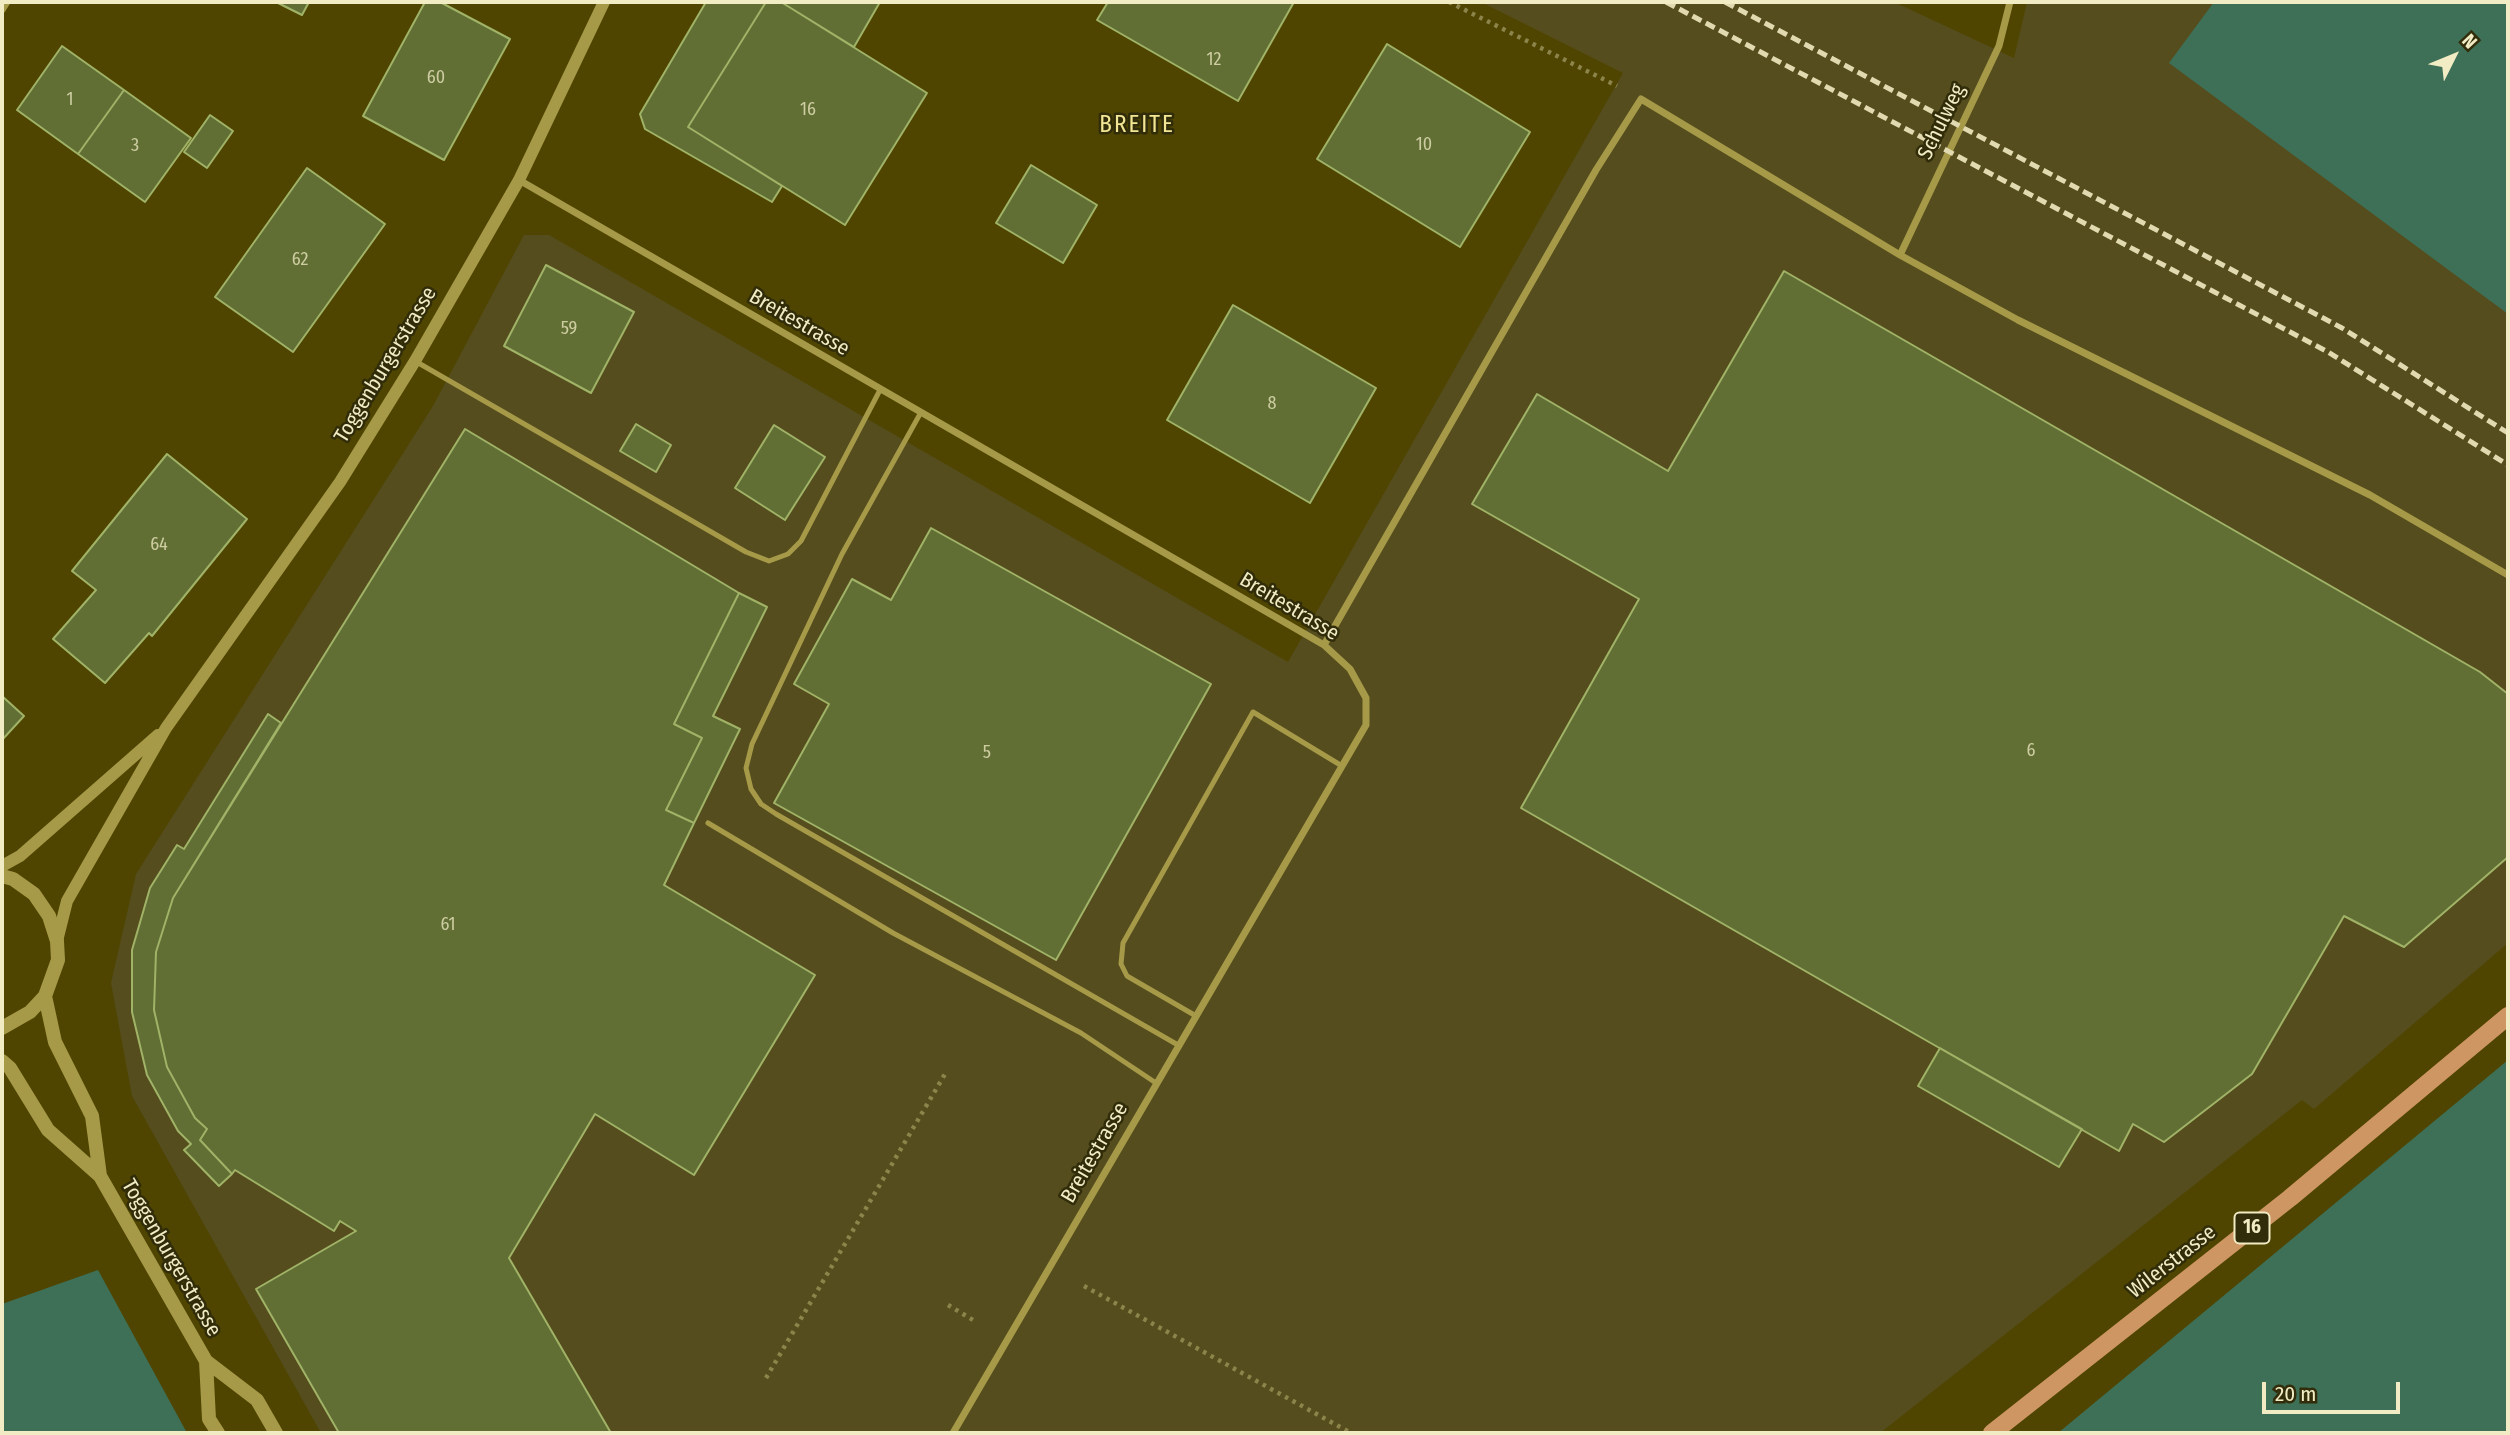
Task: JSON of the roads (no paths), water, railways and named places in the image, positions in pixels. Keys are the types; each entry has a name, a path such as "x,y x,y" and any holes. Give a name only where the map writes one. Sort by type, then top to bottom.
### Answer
{"main road":[{"path":"2,876 13,879 34,894 49,916 57,941 58,960 45,996 30,1012 2,1028"},
{"name":"Toggenburgerstrasse","path":"45,996 55,1042 92,1116 100,1176"},
{"name":"Wilerstrasse","path":"1992,1433 2290,1198 2508,1016"},
{"name":"Toggenburgerstrasse","path":"2,1060 10,1068 48,1130 100,1176 206,1361 257,1400 276,1433"},
{"name":"Toggenburgerstrasse","path":"206,1361 209,1419 218,1433"}],"street":[{"path":"2,10 7,2"},
{"name":"Toggenburgerstrasse","path":"57,941 66,901 166,728 341,482 415,360 519,180 604,2"},
{"name":"Schulweg","path":"1900,255 1999,46 2010,2"},
{"path":"1324,645 1597,170 1641,99 1900,255 2018,320 2370,495 2508,575"},
{"name":"Breitestrasse","path":"519,180 1324,645 1350,669 1366,698 1366,725 953,1433"},
{"name":"Toggenburgerstrasse","path":"2,866 20,856 166,728"}],"lane":[{"path":"415,360 746,552 769,561 788,554 801,541 880,390"},
{"path":"920,414 842,554 752,744 746,768 751,789 761,804 776,814 1178,1045"},
{"path":"1196,1016 1127,976 1121,964 1123,943 1253,712 1342,766"},
{"path":"708,823 893,933 1081,1034 1156,1083"}],"railway":[{"path":"1666,2 2328,352 2508,465"},
{"path":"1725,2 2342,328 2508,433"}],"district":[{"name":"BREITE","path":"1137,126"}]}
